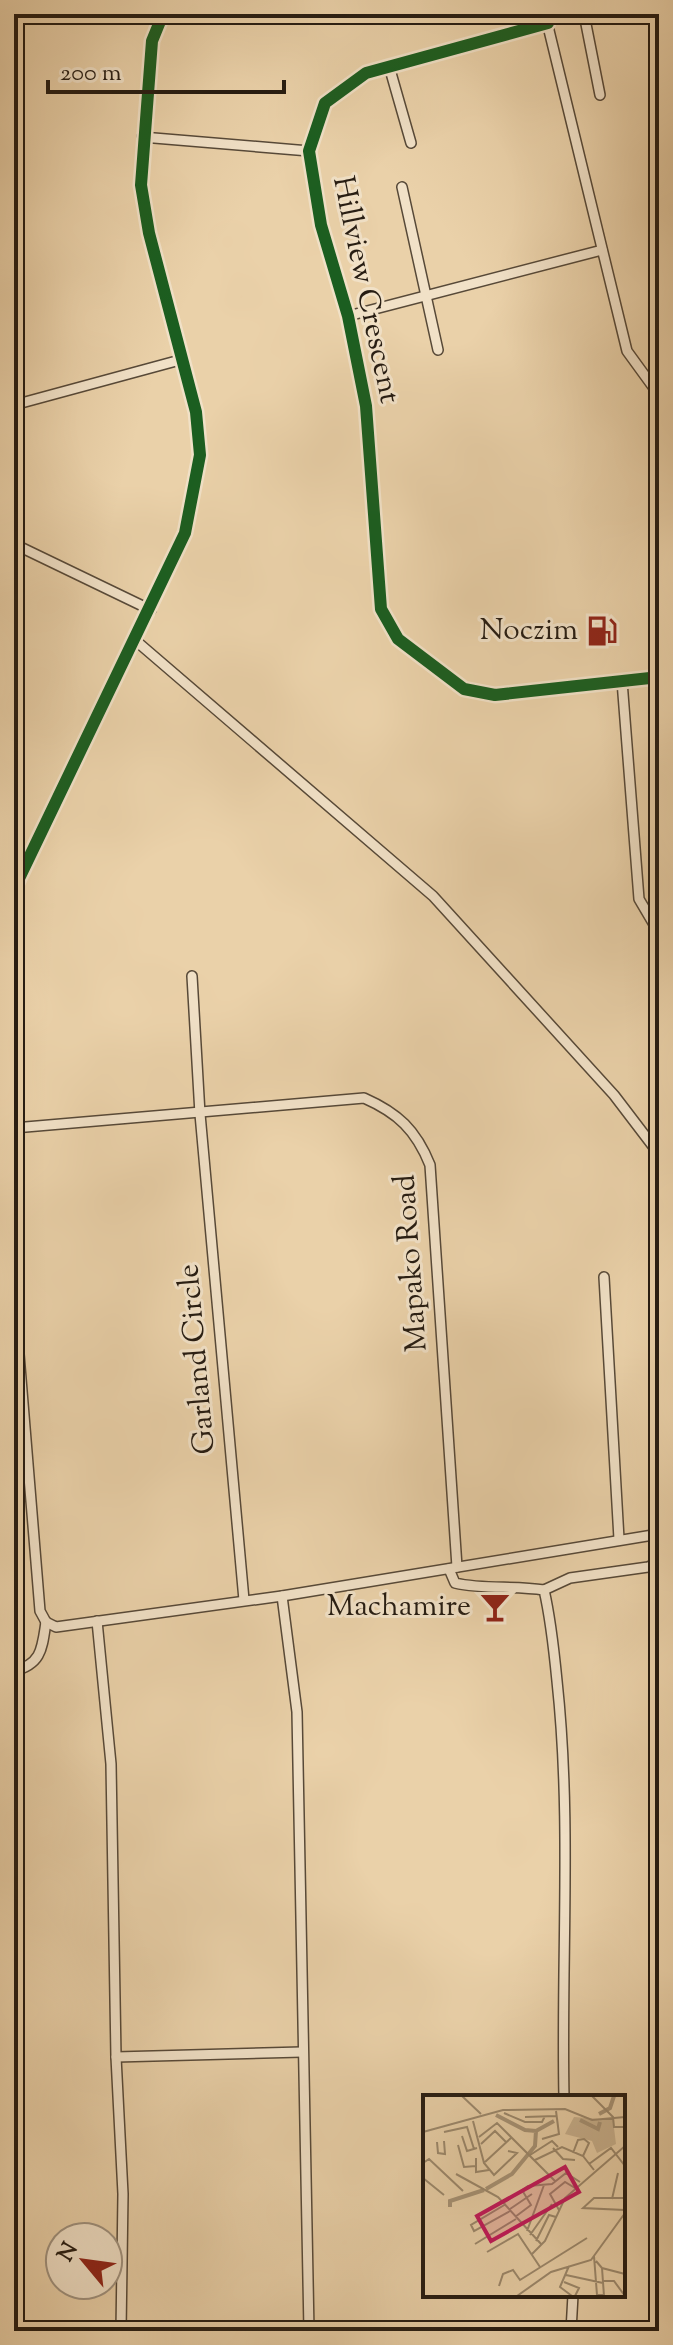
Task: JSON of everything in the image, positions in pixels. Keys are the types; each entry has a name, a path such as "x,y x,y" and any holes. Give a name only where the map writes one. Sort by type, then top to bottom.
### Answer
{"street":[{"path":"14,889 151,610 185,533 200,455 196,412 149,233 141,185 142,137 152,41 163,14"},
{"path":"584,14 600,95"},
{"path":"546,19 627,351 659,395"},
{"name":"Hillview Crescent","path":"546,19 366,73 325,103 309,151 321,225 348,316 366,406 381,609 398,639 464,689 495,695 659,677"},
{"path":"389,66 411,143"},
{"path":"142,137 309,151"},
{"path":"402,187 438,350"},
{"path":"348,316 602,250"},
{"path":"14,393 16,405 180,360"},
{"path":"14,544 151,610"},
{"path":"135,640 433,896 614,1095 659,1154"},
{"path":"622,681 639,899 659,933"},
{"name":"Garland Circle","path":"192,976 200,1114 244,1600"},
{"name":"Mapako Road","path":"14,1128 364,1098 391,1110 419,1137 430,1165 453,1568"},
{"path":"604,1277 619,1539"},
{"path":"14,1293 40,1611 46,1622 56,1627 282,1596 659,1534"},
{"path":"453,1568 455,1583 478,1589 511,1586 544,1590 570,1578 648,1567 659,1562"},
{"path":"544,1590 561,1722 568,1909 564,2095"},
{"path":"282,1596 297,1712 309,2331"},
{"path":"97,1621 111,1764 116,2057 123,2194 121,2331"},
{"path":"14,1671 29,1667 41,1656 46,1622"},
{"path":"116,2057 302,2052"},
{"path":"571,2331 573,2297"}],"cycle path":[{"path":"14,889 185,533 200,455 196,412 149,233 141,185 152,41 163,14"},
{"path":"548,23 366,73 325,103 309,151 321,225 348,316 366,406 381,609 398,639 464,689 495,695 659,677"}],"place":[{"name":"Noczim","path":"602,631"},
{"name":"Machamire","path":"495,1607"}]}
